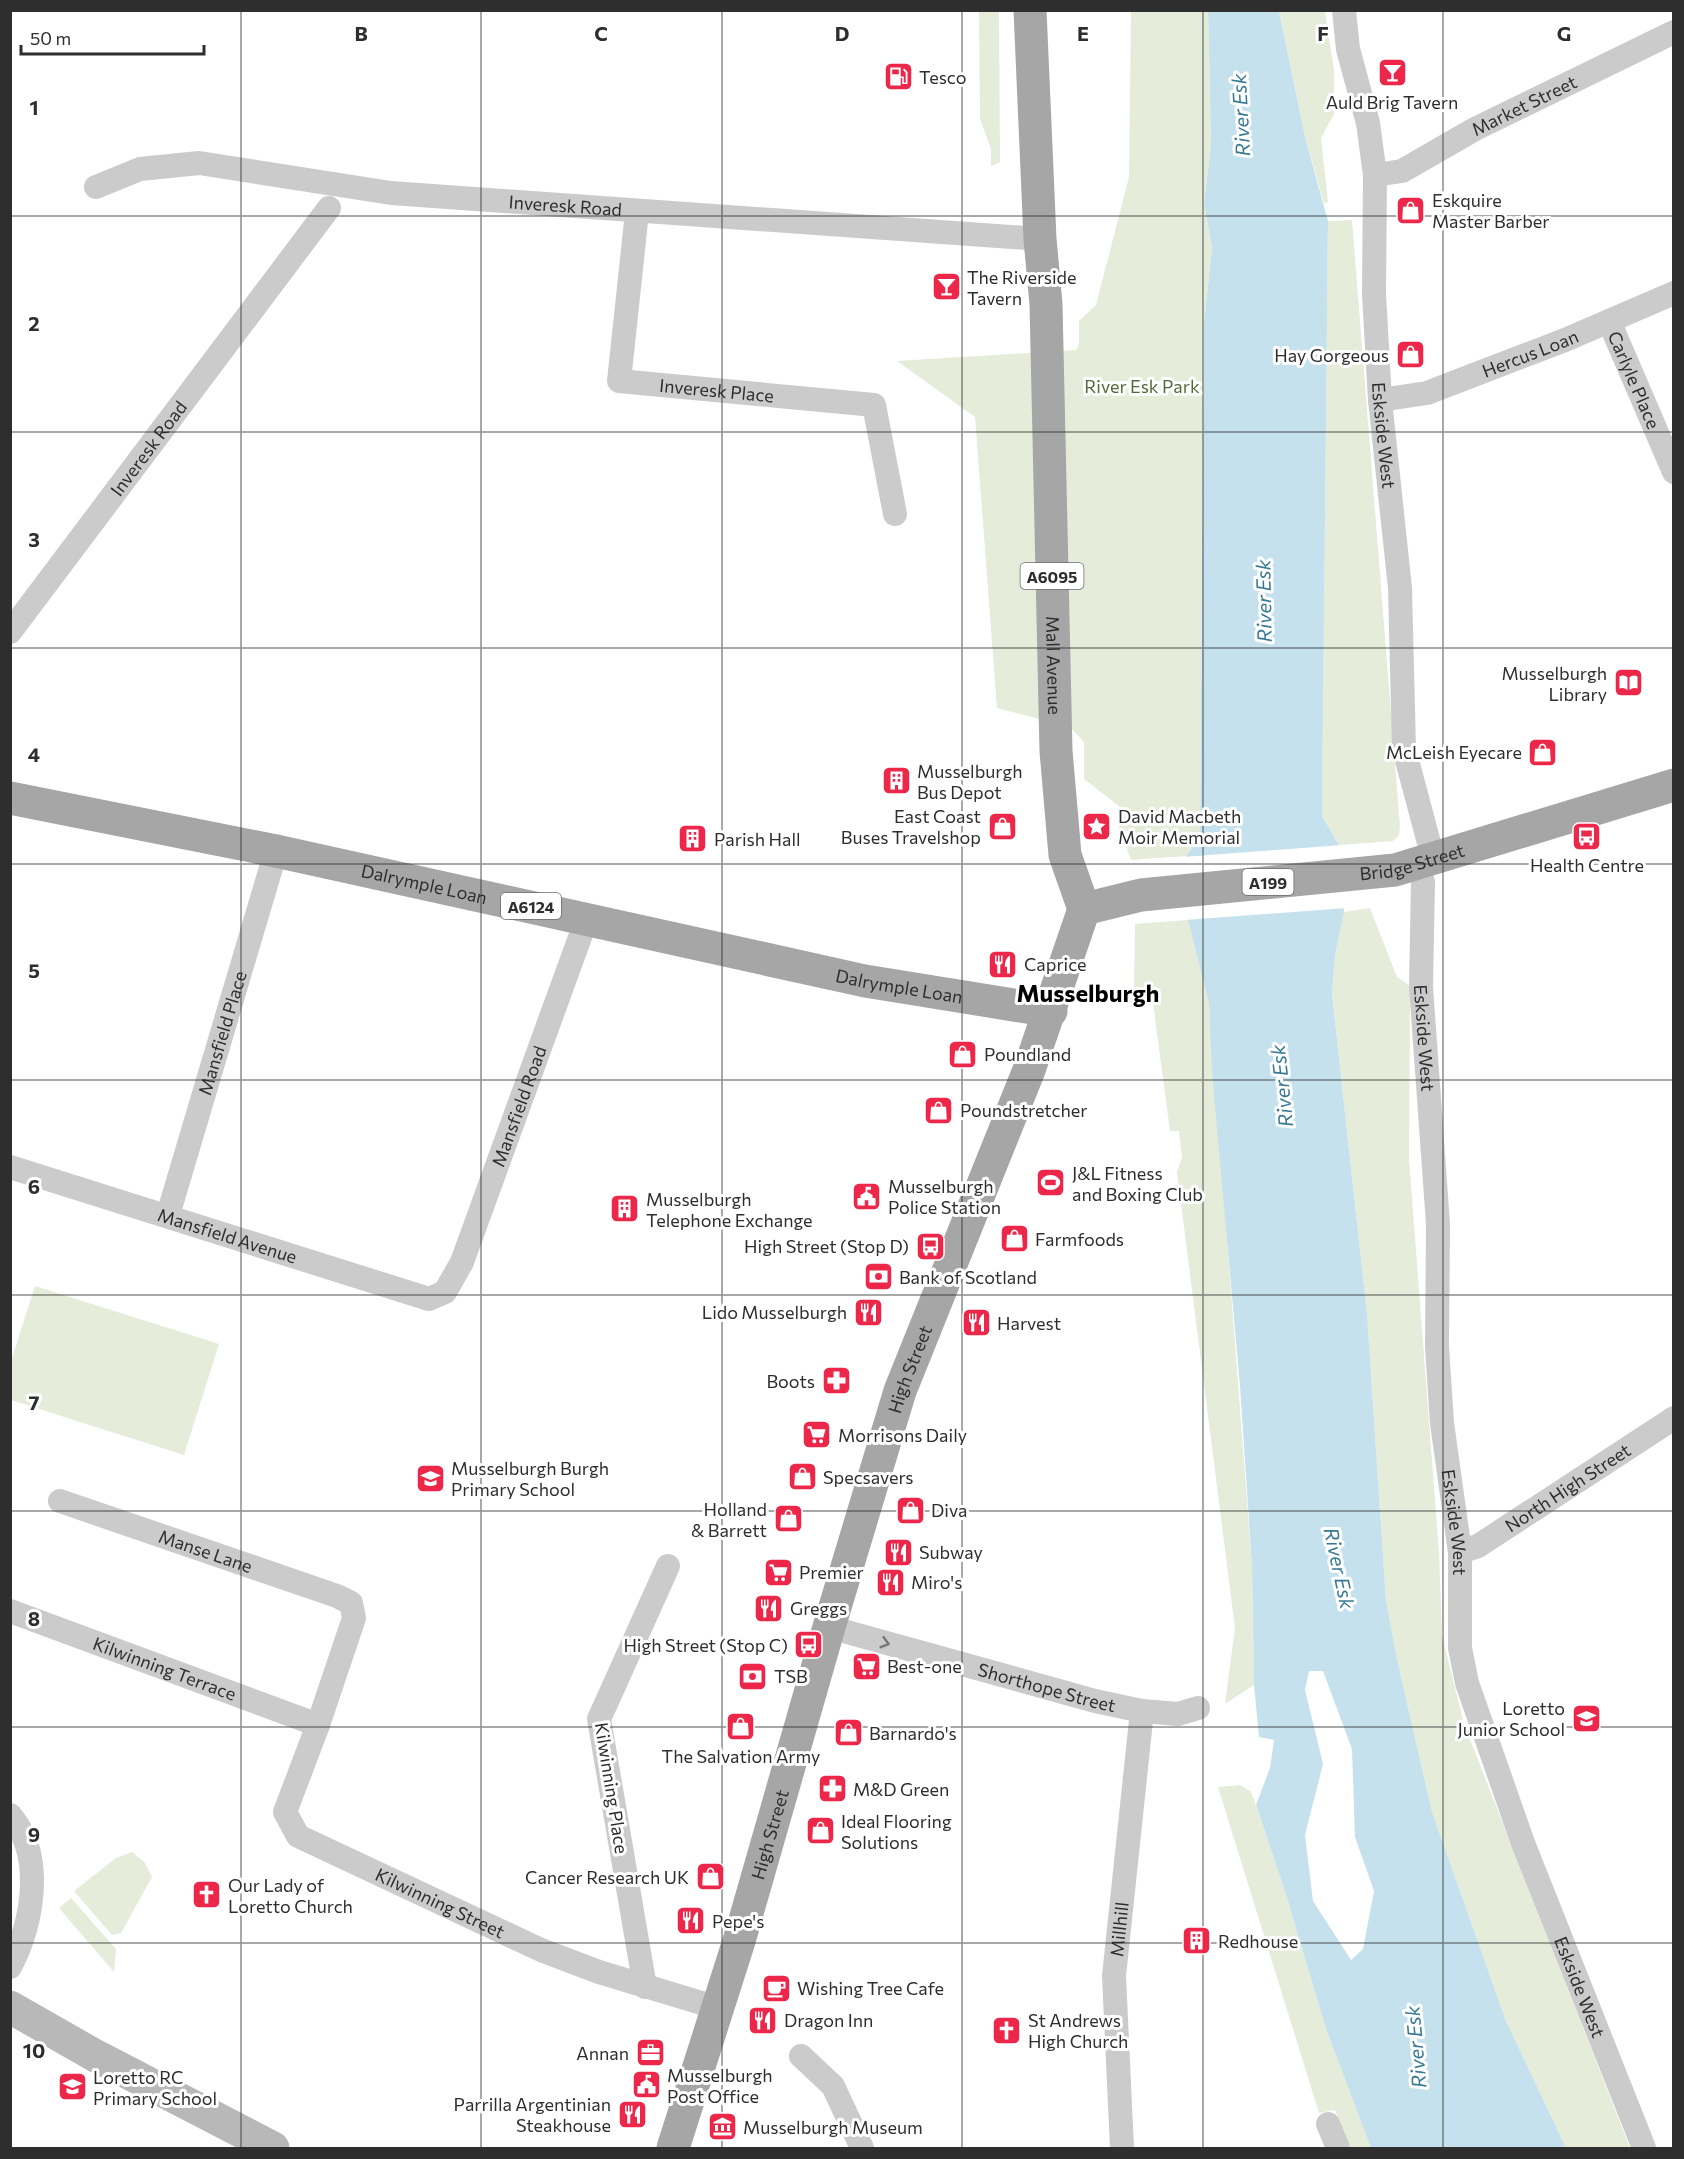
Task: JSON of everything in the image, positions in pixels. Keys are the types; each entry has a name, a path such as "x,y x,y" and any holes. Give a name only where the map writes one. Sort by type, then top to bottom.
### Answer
{"main road":[{"name":"A6095","path":"1030,10 1040,239"},
{"name":"Mall Avenue","path":"1040,239 1046,304 1056,751 1065,855 1084,909"},
{"name":"Bridge Street","path":"1084,909 1141,895 1415,864 1674,785"},
{"name":"Dalrymple Loan","path":"10,798 276,851 865,981 1051,1011"},
{"name":"High Street","path":"673,2148 718,2008 900,1391 1051,1011 1084,909"}],"street":[{"name":"Eskside West","path":"1344,10 1348,49 1368,123 1375,175 1374,294 1380,400 1400,588 1404,749 1415,864 1423,882 1421,987 1438,1224 1437,1347 1442,1423 1460,1552 1460,1648 1467,1683 1523,1843 1644,2148"},
{"name":"Market Street","path":"1375,175 1402,171 1475,129 1674,32"},
{"name":"Inveresk Road","path":"96,186 140,169 200,163 391,193 1040,239"},
{"name":"Inveresk Road","path":"10,632 329,208"},
{"name":"Inveresk Place","path":"637,212 619,381 874,405 895,514"},
{"name":"Hercus Loan","path":"1380,400 1427,393 1674,293"},
{"name":"Carlyle Place","path":"1609,321 1674,472"},
{"name":"Mansfield Place","path":"168,1215 276,851"},
{"name":"Mansfield Road","path":"445,1292 462,1262 587,918"},
{"name":"Mansfield Avenue","path":"10,1167 429,1299 445,1292"},
{"name":"North High Street","path":"1460,1552 1478,1546 1674,1418"},
{"name":"Manse Lane","path":"60,1501 337,1596 351,1603"},
{"name":"Kilwinning Place","path":"645,1987 598,1719 668,1566"},
{"name":"Kilwinning Street","path":"351,1603 354,1618 318,1725 285,1812 298,1836 489,1928 598,1972 718,2008"},
{"name":"Kilwinning Terrace","path":"10,1611 318,1725"},
{"name":"Shorthope Street","path":"829,1627 1095,1701 1142,1711 1178,1714 1198,1708"},
{"name":"Millhill","path":"1122,2148 1114,1976 1142,1711"},
{"path":"10,1815 24,1833 30,1852 31,1870 25,1931 10,1967"},
{"path":"10,2007 94,2055 273,2148"},
{"path":"801,2056 833,2086 862,2148"},
{"path":"1328,2124 1338,2148"}],"green space":[{"path":"979,11 999,11 1000,162 991,166 991,149 980,119"},
{"name":"River Esk Park","path":"1131,11 1208,11 1211,144 1204,203 1212,248 1204,322 1200,837 1186,856 1131,860 1119,827 1119,806 1084,779 1084,742 1070,727 997,708 975,417 897,361 1076,350 1079,344 1079,321 1096,305 1129,177"},
{"path":"1279,11 1325,11 1334,70 1334,114 1321,138 1328,202 1324,203 1305,137"},
{"path":"1352,220 1400,827 1399,835 1393,841 1339,845 1322,816 1328,221"},
{"path":"1370,908 1397,977 1410,986 1409,1159 1439,1552 1442,1635 1464,1724 1630,2148 1566,2148 1506,2021 1432,1812 1397,1659 1386,1601 1367,1314 1332,994 1335,955 1344,912"},
{"path":"1188,920 1209,1004 1252,1566 1254,1685 1225,1704 1235,1628 1177,1172 1182,1157 1179,1131 1170,1131 1152,995 1134,991 1135,924"},
{"path":"35,1286 219,1344 184,1455 11,1400 11,1361"},
{"path":"1240,1785 1250,1791 1253,1797 1287,1898 1326,2029 1371,2148 1350,2148 1335,2110 1319,2113 1218,1787"},
{"path":"132,1852 145,1863 152,1877 121,1933 112,1935 74,1891 116,1858"},
{"path":"71,1898 116,1949 114,1972 59,1908"}],"water":[{"name":"River Esk","path":"1208,11 1279,11 1305,137 1328,221 1322,816 1339,845 1344,912 1335,955 1332,994 1367,1314 1386,1601 1432,1812 1506,2021 1566,2148 1371,2148 1326,2029 1287,1898 1256,1805 1270,1768 1274,1740 1259,1737 1254,1685 1252,1566 1240,1386 1212,1072 1209,1004 1188,920 1186,856 1200,837 1204,322 1212,248 1204,203 1211,144","holes":["1309,1671 1323,1671 1352,1749 1355,1837 1374,1891 1363,1949 1351,1960 1313,1901 1305,1835 1323,1764 1305,1690"]}],"pier":[{"path":"1342,845 1347,908 1185,920 1183,857"}],"place":[{"name":"Auld Brig Tavern","path":"1392,73"},
{"name":"Tesco","path":"898,77"},
{"name":"Eskquire Master Barber","path":"1411,210"},
{"name":"The Riverside Tavern","path":"946,287"},
{"name":"Hay Gorgeous","path":"1410,355"},
{"name":"Musselburgh Library","path":"1628,683"},
{"name":"McLeish Eyecare","path":"1543,752"},
{"name":"Musselburgh Bus Depot","path":"896,781"},
{"name":"East Coast Buses Travelshop","path":"1002,826"},
{"name":"David Macbeth Moir Memorial","path":"1097,826"},
{"name":"Health Centre","path":"1587,836"},
{"name":"Parish Hall","path":"693,839"},
{"name":"Caprice","path":"1003,964"},
{"name":"Poundland","path":"963,1054"},
{"name":"Poundstretcher","path":"939,1110"},
{"name":"J&L Fitness and Boxing Club","path":"1051,1183"},
{"name":"Musselburgh Police Station","path":"867,1196"},
{"name":"Musselburgh Telephone Exchange","path":"625,1209"},
{"name":"Farmfoods","path":"1014,1239"},
{"name":"High Street (Stop D)","path":"930,1246"},
{"name":"Bank of Scotland","path":"878,1277"},
{"name":"Lido Musselburgh","path":"868,1312"},
{"name":"Harvest","path":"976,1323"},
{"name":"Boots","path":"836,1381"},
{"name":"Morrisons Daily","path":"817,1435"},
{"name":"Specsavers","path":"802,1477"},
{"name":"Musselburgh Burgh Primary School","path":"430,1478"},
{"name":"Diva","path":"910,1510"},
{"name":"Holland & Barrett","path":"788,1519"},
{"name":"Subway","path":"898,1552"},
{"name":"Premier","path":"778,1572"},
{"name":"Miro's","path":"890,1582"},
{"name":"Greggs","path":"769,1608"},
{"name":"High Street (Stop C)","path":"809,1645"},
{"name":"Best-one","path":"866,1666"},
{"name":"TSB","path":"753,1676"},
{"name":"Loretto Junior School","path":"1586,1718"},
{"name":"The Salvation Army","path":"741,1727"},
{"name":"Barnardo's","path":"848,1733"},
{"name":"M&D Green","path":"832,1789"},
{"name":"Ideal Flooring Solutions","path":"820,1831"},
{"name":"Cancer Research UK","path":"710,1877"},
{"name":"Our Lady of Loretto Church","path":"207,1895"},
{"name":"Pepe's","path":"691,1921"},
{"name":"Redhouse","path":"1197,1941"},
{"name":"Wishing Tree Cafe","path":"776,1988"},
{"name":"Dragon Inn","path":"763,2020"},
{"name":"St Andrews High Church","path":"1007,2030"},
{"name":"Annan","path":"650,2053"},
{"name":"Musselburgh Post Office","path":"646,2085"},
{"name":"Loretto RC Primary School","path":"72,2087"},
{"name":"Parrilla Argentinian Steakhouse","path":"632,2114"},
{"name":"Musselburgh Museum","path":"722,2127"}],"district":[{"name":"Musselburgh","path":"1088,992"}]}
